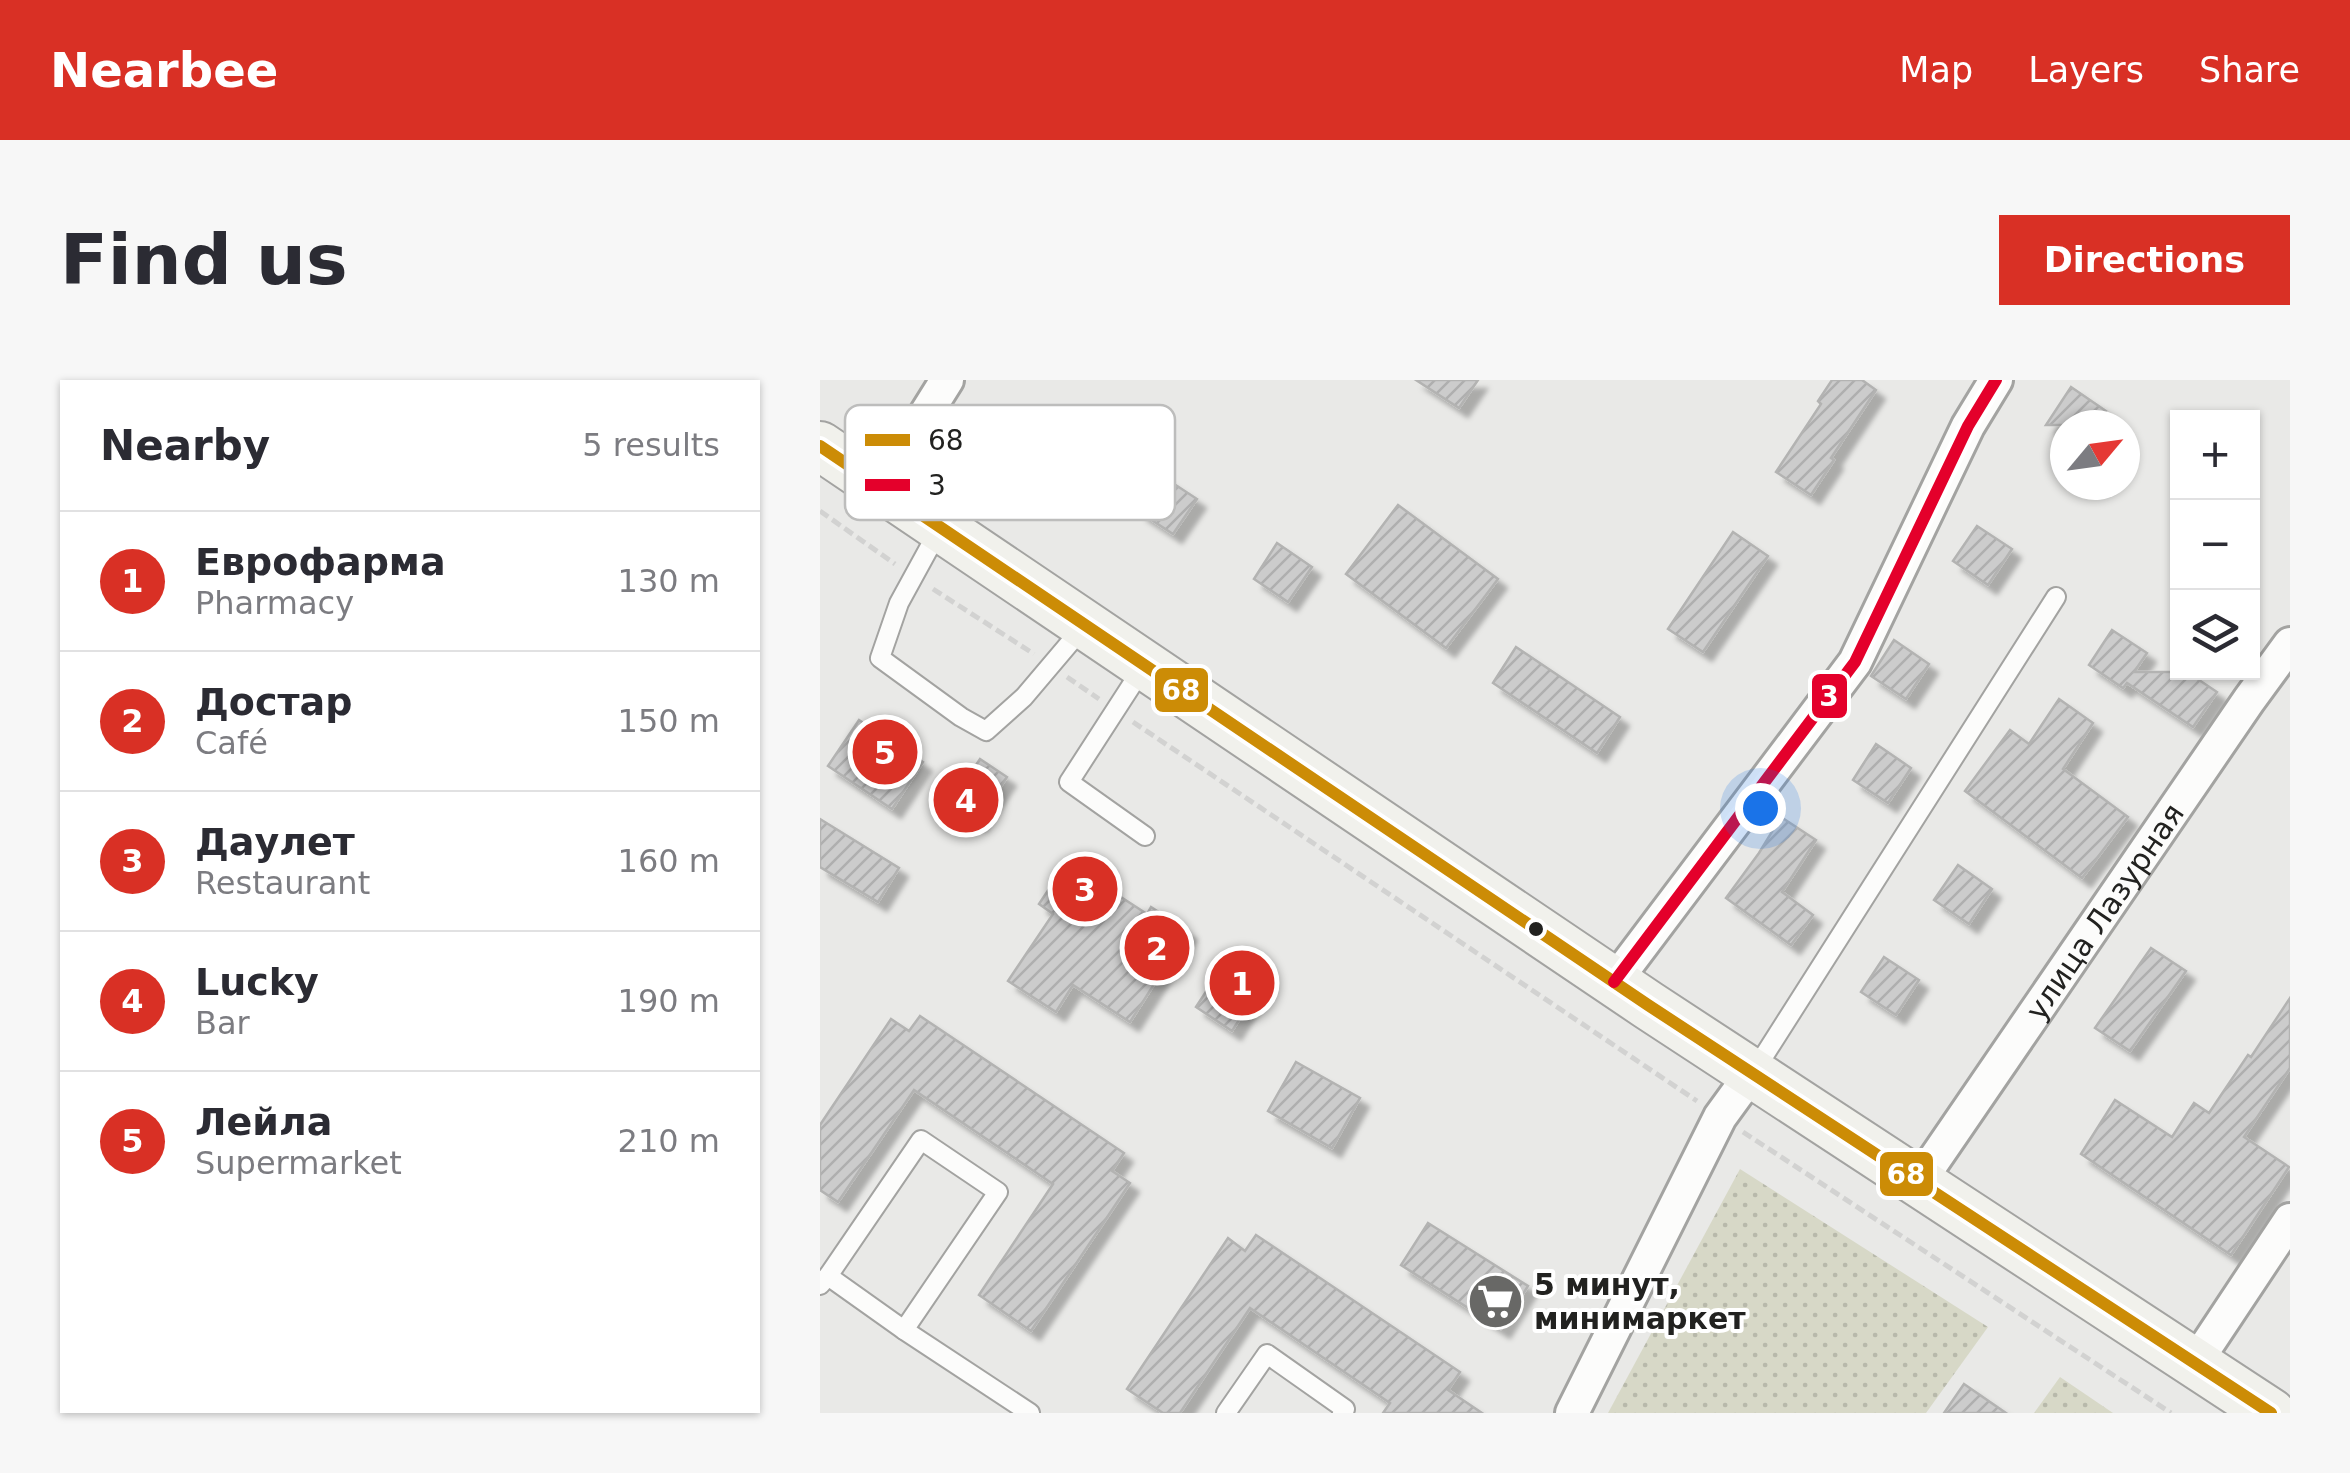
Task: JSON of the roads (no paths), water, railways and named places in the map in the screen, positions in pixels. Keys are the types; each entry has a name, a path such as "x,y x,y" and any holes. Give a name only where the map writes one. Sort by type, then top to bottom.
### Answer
{"main road":[{"path":"820,446 845,463"},
{"path":"928,520 1614,982 2271,1413"}],"street":[{"path":"932,405 948,380"},
{"path":"1614,982 1855,662 1968,426 1996,380"},
{"name":"улица Лазурная","path":"1919,1182 2290,644"},
{"path":"1572,1413 1720,1116 1752,1073"},
{"path":"2195,1363 2290,1220"}],"lane":[{"path":"940,528 899,602 880,658 961,717 986,732 1024,696 1085,625"},
{"path":"1752,1073 2056,597"},
{"path":"1144,666 1069,782 1145,836"},
{"path":"904,1330 998,1192 921,1140 824,1281 1030,1413"},
{"path":"1226,1413 1267,1354 1345,1409 1342,1413"}],"place":[{"name":"Лейла","path":"885,752"},
{"name":"Lucky","path":"966,800"},
{"name":"Даулет","path":"1085,889"},
{"name":"Достар","path":"1157,948"},
{"name":"Еврофарма","path":"1242,983"},
{"name":"5 минут, минимаркет","path":"1495,1301"}]}
